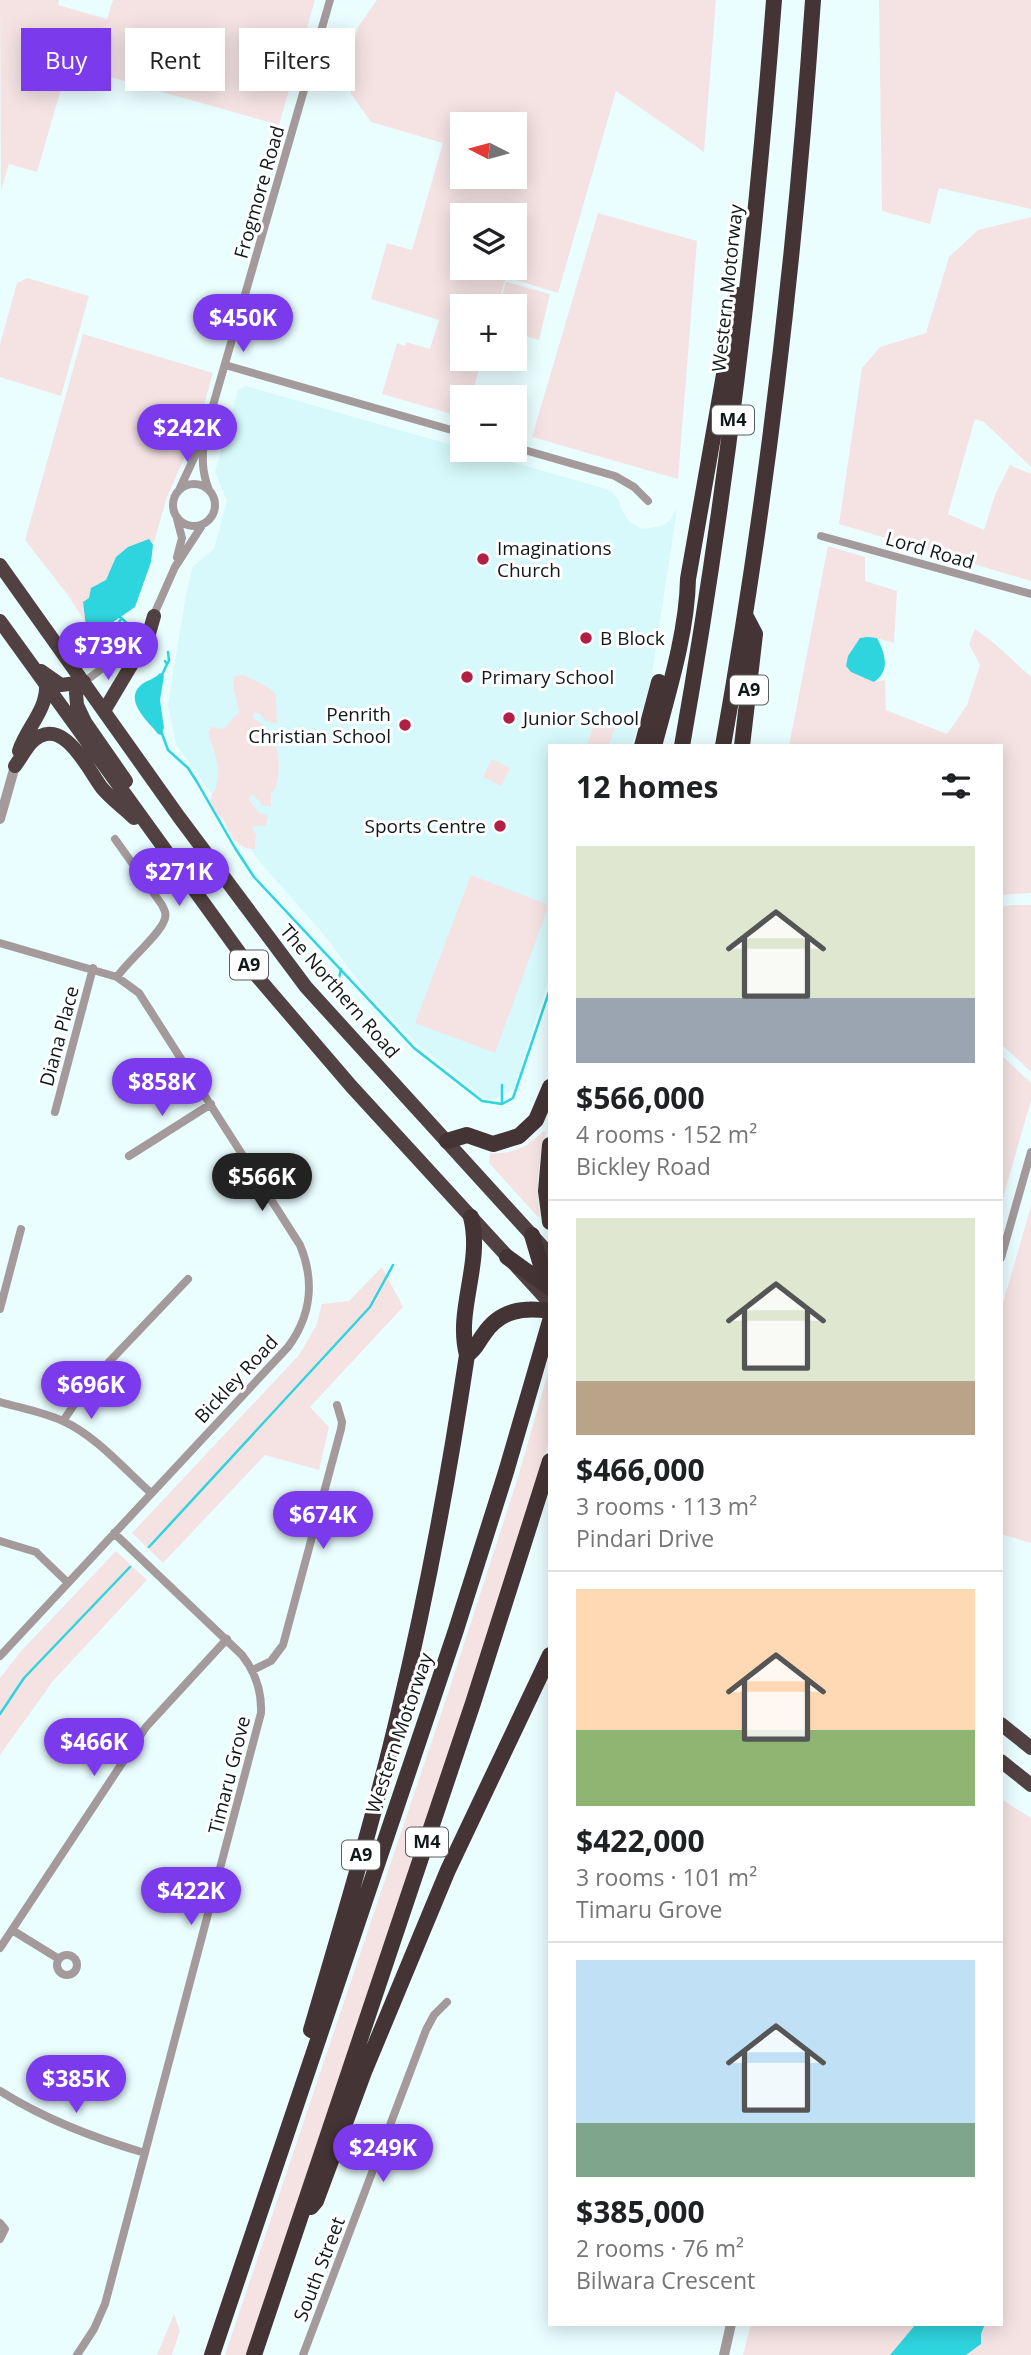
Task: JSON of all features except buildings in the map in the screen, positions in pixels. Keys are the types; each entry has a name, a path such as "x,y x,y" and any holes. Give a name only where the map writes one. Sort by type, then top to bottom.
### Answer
{"highway":[{"name":"Western Motorway","path":"682,744 728,455 754,248 774,0"},
{"name":"M4","path":"723,744 745,615 789,274 813,0"},
{"name":"M4","path":"643,744 688,579 734,320 741,265 754,248"},
{"name":"The Northern Road","path":"0,565 179,817 306,987 548,1253"},
{"path":"654,744 676,656 688,595 688,579"},
{"name":"A9","path":"741,744 755,634 745,615"},
{"path":"104,711 148,637 154,616"},
{"name":"A9","path":"0,621 255,974 290,1017 507,1257"},
{"path":"23,654 53,681 69,686 84,682"},
{"path":"84,682 76,693 79,711 130,785 156,838"},
{"path":"15,766 22,742 43,705 46,685"},
{"path":"15,766 36,739 47,735 61,736 69,741 104,790 156,838"},
{"path":"447,1141 467,1135 486,1143 500,1143 519,1136 536,1120 548,1092"},
{"path":"548,1168 548,1206"},
{"name":"A9","path":"307,2073 305,2048 381,1784 438,1535 467,1355 462,1337 475,1251 471,1217"},
{"path":"532,1236 544,1283"},
{"path":"507,1257 544,1283"},
{"path":"467,1355 478,1348 483,1334 500,1317 516,1310 541,1310"},
{"name":"Western Motorway","path":"212,2355 472,1580 548,1328"},
{"name":"M4","path":"254,2355 478,1690 548,1467"},
{"name":"M4","path":"298,2222 316,2201 364,2072 448,1870 548,1660"},
{"path":"1003,1726 1031,1748"},
{"path":"1003,1763 1031,1785"}],"street":[{"name":"Frogmore Road","path":"180,488 205,433 330,0"},
{"path":"225,365 450,430"},
{"name":"Frogmore Road","path":"205,433 202,463 209,490"},
{"path":"527,451 615,476 634,487 648,500"},
{"path":"84,682 134,644 154,616 175,567 182,538 173,502 180,488 195,484 209,490 214,499 214,509 175,567"},
{"path":"176,517 189,526 203,524"},
{"name":"Lord Road","path":"821,536 1031,594"},
{"path":"0,819 15,766"},
{"path":"115,839 162,905 166,915 162,925 117,977"},
{"name":"Bickley Road","path":"0,943 117,977 131,985 145,999 300,1245 307,1269 309,1300 300,1329 288,1347 0,1656"},
{"name":"Diana Place","path":"55,1112 93,968"},
{"path":"129,1156 211,1104"},
{"path":"1003,1251 1031,1152"},
{"path":"0,1309 21,1229"},
{"path":"63,1421 95,1376 188,1279"},
{"path":"0,1402 63,1421 91,1439 150,1493"},
{"path":"253,1670 271,1661 283,1644 341,1429 342,1422 337,1405"},
{"name":"Timaru Grove","path":"77,2355 94,2329 105,2304 260,1723 261,1698 253,1670 243,1655 114,1533"},
{"path":"0,1541 36,1552 67,1582"},
{"path":"0,1948 146,1727 227,1639"},
{"path":"12,1930 58,1959"},
{"name":"South Street","path":"303,2355 426,2030 434,2015 447,2002"},
{"path":"0,2091 70,2128 145,2153"},
{"path":"0,2223 5,2230 0,2239"},
{"path":"724,2355 731,2326"}],"shaded area":[{"path":"0,0 59,0 58,5 107,19 113,0 315,0 307,28 239,28 239,91 289,91 279,125 159,91 225,91 225,28 125,28 125,81 111,77 111,28 21,28 21,91 60,91 37,172 9,164 1,191"},
{"path":"377,0 716,0 704,152 616,91 558,293 516,280 527,280 527,203 450,203 450,280 505,280 501,294 450,294 450,371 479,371 474,385 450,385 450,414 382,394 397,343 405,346 406,342 430,349 439,320 371,299 387,243 412,250 443,143 371,122 351,94 351,91 355,91 355,38 358,27"},
{"path":"879,0 1031,0 1031,209 939,188 930,224 882,211"},
{"path":"598,213 697,241 678,479 532,437"},
{"path":"1031,217 1031,467 984,422 975,419 948,514 984,530 995,495 1010,465 1031,474 1031,581 839,524 862,368 880,347 926,333 949,257 978,230"},
{"path":"27,278 89,296 61,396 0,377 0,344 17,283"},
{"path":"506,282 550,294 539,340 527,336 527,294 502,294"},
{"path":"83,334 213,373 197,430 167,497 136,604 93,634 67,594 25,540"},
{"name":"Penrith Christian School","path":"246,386 450,445 450,462 512,462 603,488 611,491 618,499 630,522 642,529 662,526 671,519 677,509 651,680 632,744 548,744 548,980 514,1089 489,1102 417,1044 368,994 325,936 259,861 176,744 168,705 186,594 193,566 214,549 227,501 215,472 238,390"},
{"path":"828,546 865,557 865,581 897,591 894,643 876,638 874,682 885,680 886,710 947,734 967,705 980,665 969,644 975,629 1031,677 1031,893 1003,895 1003,744 789,744"},
{"path":"245,675 276,694 277,724 266,721 259,713 253,713 254,719 262,724 274,741 279,761 277,782 271,792 271,806 264,806 252,794 249,799 258,812 268,816 266,826 253,826 256,834 255,849 248,849 238,843 222,817 214,814 207,804 218,777 217,761 208,732 211,727 223,729 239,712 233,680 234,676"},
{"path":"595,721 615,727 609,744 587,744"},
{"path":"492,759 510,768 501,786 483,777"},
{"path":"471,875 548,905 495,1053 415,1023"},
{"path":"1031,905 1031,1072 1003,1046 1003,907"},
{"path":"1003,1057 1031,1083 1031,1100 1003,1198"},
{"path":"543,1131 546,1132 538,1185 540,1217 489,1163 490,1153 505,1153 520,1148"},
{"path":"1031,1206 1031,1543 1003,1535 1003,1303"},
{"path":"382,1267 403,1307 310,1407 329,1427 319,1470 265,1455 163,1563 132,1533 299,1355 316,1326 322,1304 349,1301"},
{"path":"548,1372 548,1444 505,1584 246,2355 225,2355 449,1690 518,1477"},
{"path":"116,1551 147,1580 53,1681 0,1755 0,1678 22,1650"},
{"path":"1003,1800 1031,1818 1031,2355 743,2355 750,2326 1003,2326"},
{"path":"174,2314 180,2331 172,2355 157,2355"}],"water":[{"path":"149,539 153,545 151,562 135,607 94,635 90,634 86,626 83,602 89,598 91,588 106,580 116,557 128,547"},
{"path":"860,638 877,638 885,662 883,673 874,682 851,672 846,666 848,656"},
{"path":"160,673 164,676 160,700 164,728 161,735 139,711 135,698 141,685"},
{"path":"914,2326 984,2326 981,2344 966,2355 890,2355"}],"waterway":[{"path":"120,617 127,623"},
{"path":"109,638 121,619"},
{"path":"167,664 168,652"},
{"path":"161,677 167,664 165,661"},
{"path":"161,731 168,750 188,768 254,877 414,1048 482,1101 502,1104 513,1098 548,995"},
{"path":"339,978 341,969"},
{"path":"502,1085 502,1104"},
{"path":"149,1547 370,1307 393,1265"},
{"path":"0,1714 24,1678 130,1567"}],"place":[{"name":"Imaginations Church","path":"483,559"},
{"name":"B Block","path":"586,638"},
{"name":"Primary School","path":"467,677"},
{"name":"Junior School","path":"509,718"},
{"name":"Penrith Christian School","path":"405,725"},
{"name":"Sports Centre","path":"500,826"}]}
